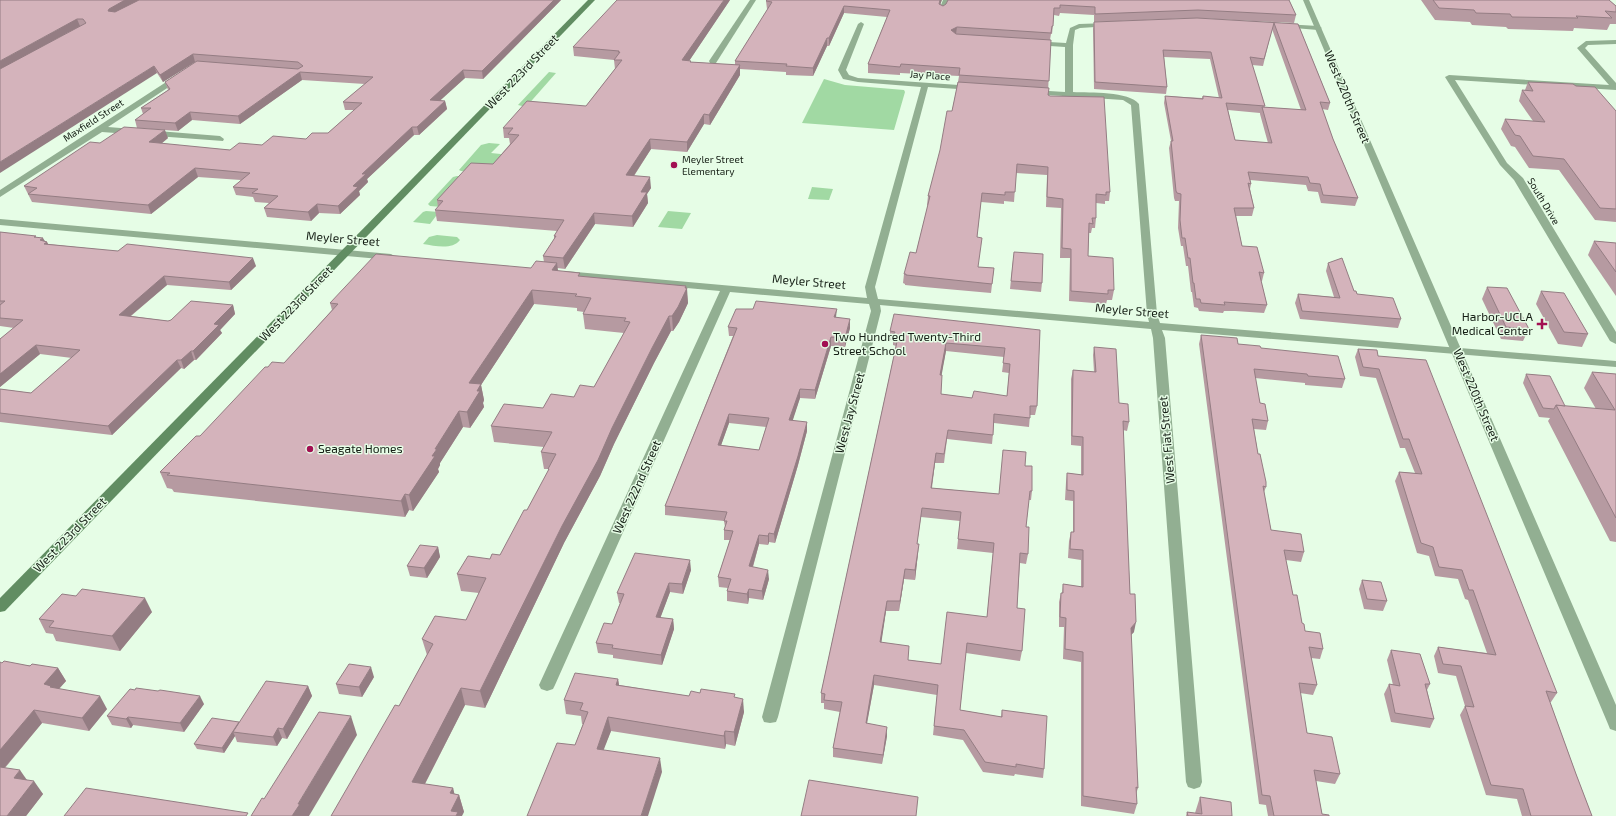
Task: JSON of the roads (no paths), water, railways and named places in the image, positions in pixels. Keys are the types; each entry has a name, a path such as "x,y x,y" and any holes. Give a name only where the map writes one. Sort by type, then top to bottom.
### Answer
{"main road":[{"name":"West 223rd Street","path":"0,607 347,253 592,0"}],"street":[{"path":"713,61 754,0"},
{"path":"942,10 946,0"},
{"name":"West 220th Street","path":"1306,0 1616,724"},
{"name":"Jay Place","path":"861,24 842,70 846,77 858,80 978,89"},
{"path":"1024,92 1069,95 1069,45 1072,29 1079,26 1120,25"},
{"path":"1280,26 1318,28"},
{"path":"1024,42 1069,45"},
{"path":"1616,42 1586,43 1581,48 1616,88"},
{"name":"Maxfield Street","path":"0,194 185,74"},
{"name":"South Drive","path":"1616,88 1449,77 1504,165 1518,178 1616,341"},
{"name":"West Jay Street","path":"770,717 876,311 870,286 925,85"},
{"name":"West Fiat Street","path":"1069,95 1124,98 1135,104 1152,314 1159,346 1194,782"},
{"path":"99,129 220,139"},
{"name":"Meyler Street","path":"0,222 401,258"},
{"name":"Meyler Street","path":"552,272 1155,326 1616,364"},
{"name":"West 222nd Street","path":"547,686 726,288"}],"place":[{"name":"Meyler Street Elementary","path":"674,165"},
{"name":"Harbor-UCLA Medical Center","path":"1542,324"},
{"name":"Two Hundred Twenty-Third Street School","path":"825,344"},
{"name":"Seagate Homes","path":"310,449"}]}
